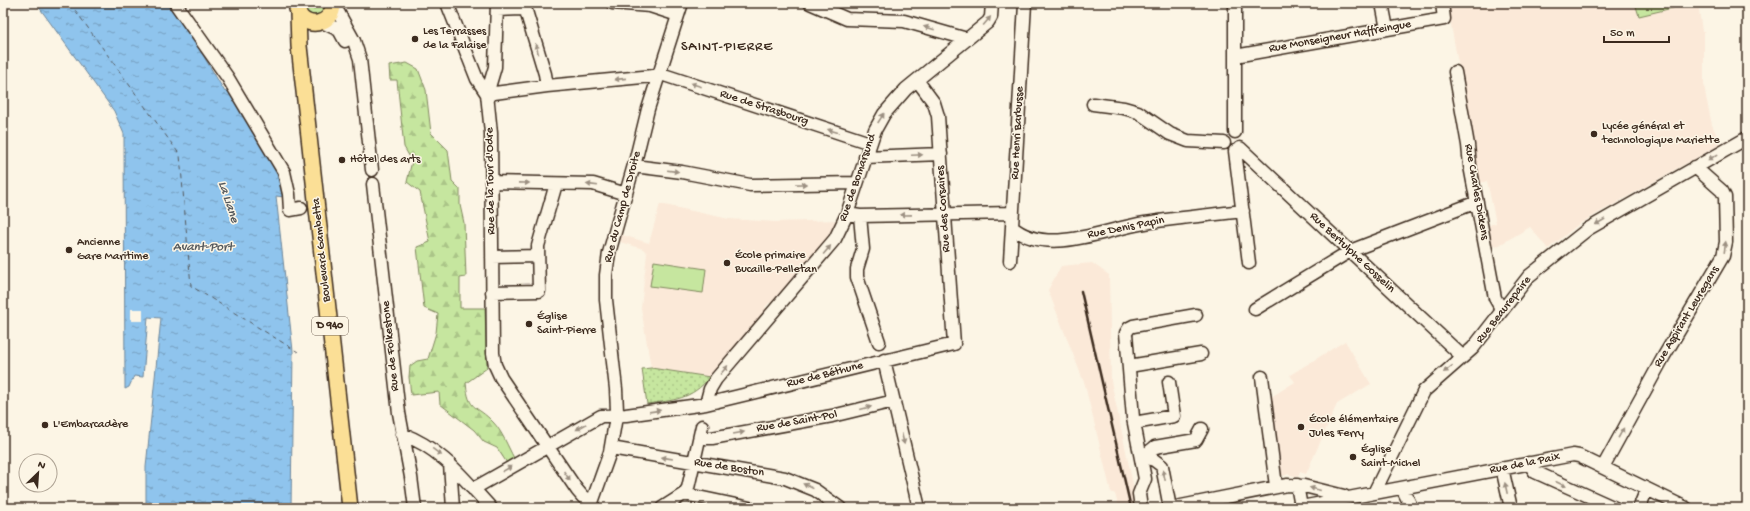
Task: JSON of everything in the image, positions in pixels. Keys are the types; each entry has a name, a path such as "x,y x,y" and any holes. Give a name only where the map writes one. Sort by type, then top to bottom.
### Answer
{"main road":[{"name":"Boulevard Gambetta","path":"302,63 304,40 308,32 331,15 333,3"},
{"name":"Boulevard Gambetta","path":"297,8 299,41 350,508"},
{"path":"297,8 306,22 320,23"}],"street":[{"path":"175,3 228,78 284,172 290,210 301,208"},
{"path":"333,3 357,48 361,64 372,170"},
{"path":"447,3 477,79 487,94"},
{"path":"612,3 654,7 678,15"},
{"name":"Rue du Camp de Droite","path":"591,504 611,448 617,416 616,389 606,306 606,276 611,242 659,75 682,3"},
{"path":"810,3 847,20 904,21 967,39"},
{"name":"Rue de Bomarsund","path":"701,405 716,379 828,248 837,235 847,214 874,130 884,114 896,98 990,19 992,3"},
{"name":"Rue Henri Barbusse","path":"1010,261 1027,3"},
{"path":"1234,132 1236,3"},
{"path":"1382,3 1387,29"},
{"name":"Rue Monseigneur Haffreingue","path":"1235,56 1444,19 1442,3"},
{"path":"497,7 521,9 526,11 545,74 547,86"},
{"name":"Rue de la Tour d'Odre","path":"497,7 495,67 487,94 491,132 494,361 502,378 547,446"},
{"path":"320,23 333,26 342,34 363,87"},
{"name":"Rue Charles Dickens","path":"1455,72 1495,298 1502,310"},
{"name":"Rue de Strasbourg","path":"487,94 547,86 659,75 680,80 870,143"},
{"name":"Rue des Corsaires","path":"917,80 930,97 936,108 941,154 954,344"},
{"path":"1093,104 1128,109 1138,112 1170,134 1184,140 1194,142 1224,143"},
{"path":"1238,149 1228,149 1224,143 1226,135 1234,132 1240,134 1242,138 1242,144 1238,149 1249,263"},
{"name":"Rue Beaurepaire","path":"1374,493 1421,394 1431,383 1474,348 1528,276 1584,232 1747,138"},
{"name":"Rue Bertulphe Gosselin","path":"1238,149 1463,357"},
{"path":"865,157 941,154"},
{"path":"634,166 682,172 750,185 857,183"},
{"name":"Rue Aspirant Leuregans","path":"1603,468 1664,356 1725,252 1725,197 1719,188 1695,167"},
{"path":"491,182 593,184 626,194"},
{"name":"Rue de Folkestone","path":"373,184 398,413 411,477 415,508"},
{"path":"492,292 539,291 539,242 556,184"},
{"path":"1255,307 1350,251 1477,202"},
{"name":"Rue Denis Papin","path":"1012,227 1025,236 1034,239 1066,240 1140,224 1243,211"},
{"path":"847,214 860,216 1013,213"},
{"path":"860,216 863,249 858,264 857,277 879,342"},
{"path":"492,256 538,256"},
{"path":"1141,508 1139,494 1144,479 1144,457 1134,422 1130,366 1126,336 1127,330 1131,326 1196,316"},
{"name":"Rue de Béthune","path":"472,488 605,415 617,416 701,405 954,344"},
{"path":"1130,366 1201,354"},
{"path":"884,360 919,508"},
{"path":"1262,377 1276,486"},
{"path":"1134,422 1174,416 1169,382"},
{"name":"Rue de Saint-Pol","path":"695,462 701,432 712,438 832,416 894,401"},
{"path":"1144,457 1155,447 1196,440 1202,429"},
{"path":"402,434 431,448 450,464 491,508"},
{"path":"547,446 578,493 591,504"},
{"name":"Rue de Boston","path":"611,448 786,478 815,490 840,508"},
{"name":"Rue de la Paix","path":"1300,508 1351,502 1374,493 1573,455 1579,456 1686,508"},
{"path":"1144,457 1157,462 1162,466 1171,508 1276,486 1297,485 1339,495 1351,502"},
{"path":"662,508 684,494 690,485 695,462"},
{"path":"1529,463 1534,472 1615,508"},
{"path":"450,464 453,508"},
{"path":"1502,468 1511,508"},
{"path":"1297,485 1300,508"},
{"path":"1402,488 1412,508"},
{"path":"1639,508 1647,489"},
{"path":"684,494 750,508"}],"shaded area":[{"name":"Lycée général et technologique Mariette","path":"1447,3 1698,3 1702,31 1704,31 1704,84 1706,97 1712,125 1721,144 1579,224 1548,249 1530,227 1496,247 1495,245 1492,246 1489,225 1496,223 1487,181 1480,183"},
{"name":"École primaire Bucaille-Pelletan","path":"660,204 729,219 776,222 838,220 823,245 773,303 769,303 765,307 767,309 710,377 651,368 641,308 647,253 643,249 620,242 622,235 649,243"},
{"path":"1092,263 1109,275 1111,381 1138,508 1119,508 1115,494 1111,492 1085,385 1048,290 1061,266"},
{"name":"École élémentaire Jules Ferry","path":"1345,341 1371,384 1337,404 1306,474 1300,472 1298,477 1288,474 1283,476 1281,475 1271,397 1295,382 1290,375"}],"green space":[{"path":"304,3 325,3 325,7 321,13 313,15 306,12"},
{"path":"1635,3 1684,3 1685,5 1639,16"},
{"path":"407,63 418,69 426,90 431,133 448,150 452,181 460,189 460,205 464,223 466,277 460,278 460,308 485,308 487,368 466,383 467,392 474,407 487,416 502,434 514,458 507,463 497,448 484,442 474,430 440,404 439,392 411,395 409,377 410,366 417,361 428,359 436,333 438,314 424,308 417,247 430,242 420,192 407,182 412,161 404,147 397,80 390,80 389,66"},
{"path":"654,261 706,269 703,293 650,286"},
{"path":"651,368 710,377 703,385 682,398 647,404 642,369"}],"water":[{"name":"Avant-Port","path":"36,3 168,3 194,40 225,92 230,90 279,171 284,197 276,196 293,351 291,508 146,508 146,467 161,318 148,317 143,377 134,376 129,387 125,389 124,134 114,111"}],"pier":[{"path":"131,309 143,309 143,321 131,321"}],"ferry route":[{"path":"70,3 180,155 191,286 298,352"}],"railway":[{"path":"1081,291 1131,508"}],"place":[{"name":"Les Terrasses de la Falaise","path":"415,39"},
{"name":"Lycée général et technologique Mariette","path":"1594,134"},
{"name":"Hôtel des arts","path":"342,160"},
{"name":"Ancienne Gare Maritime","path":"69,250"},
{"name":"École primaire Bucaille-Pelletan","path":"727,263"},
{"name":"Église Saint-Pierre","path":"529,324"},
{"name":"L'Embarcadère","path":"45,425"},
{"name":"École élémentaire Jules Ferry","path":"1301,427"},
{"name":"Église Saint-Michel","path":"1353,457"}],"district":[{"name":"SAINT-PIERRE","path":"727,47"}],"water label":[{"name":"La Liane","path":"228,202"}]}
